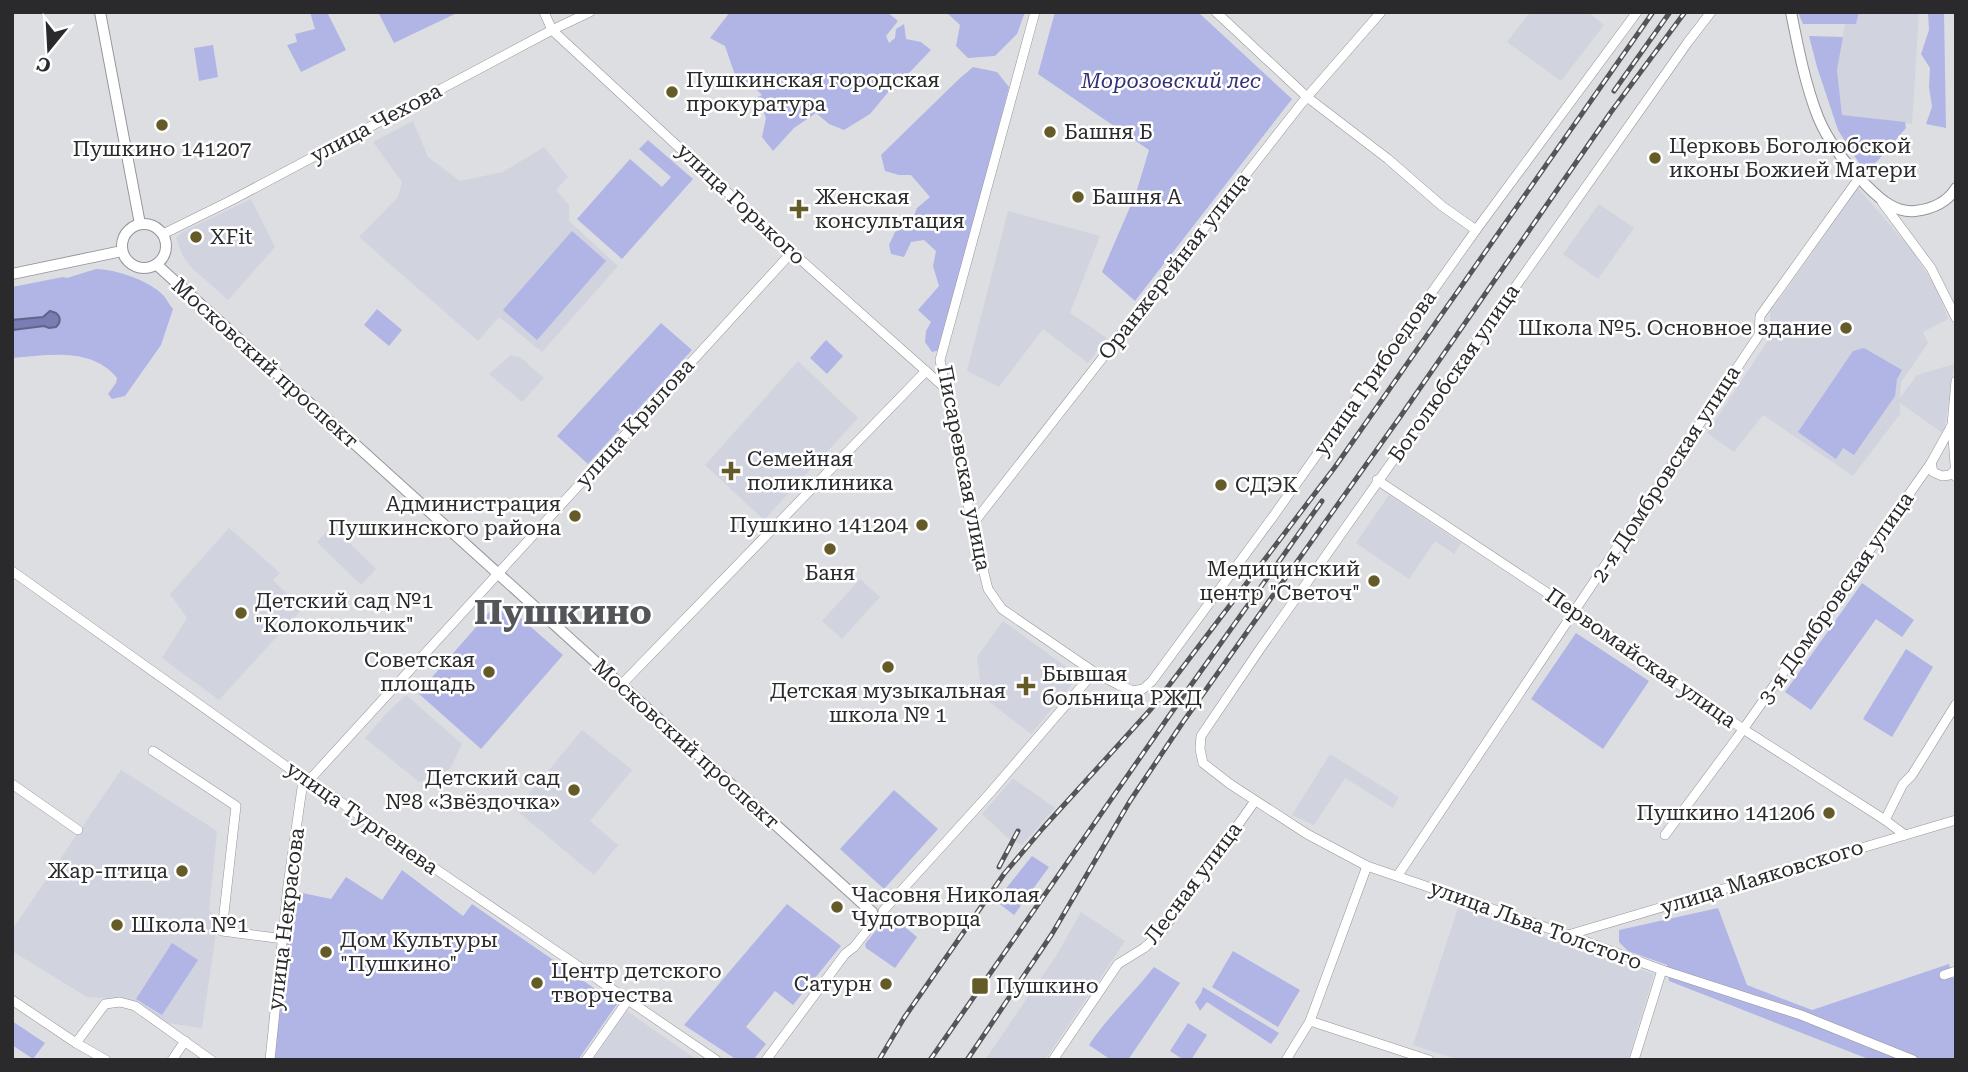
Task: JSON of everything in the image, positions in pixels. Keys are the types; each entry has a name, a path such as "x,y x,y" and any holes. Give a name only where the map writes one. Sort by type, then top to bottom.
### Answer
{"main road":[{"path":"100,12 140,224"},
{"path":"1791,12 1804,72 1818,118 1835,149 1858,178 1881,200 1901,210 1926,209 1949,198 1956,188"},
{"path":"149,224 163,234 166,251 163,259 156,265 139,268 125,259 122,242 125,234 132,228 149,224"},
{"path":"12,274 122,251"},
{"name":"Московский проспект","path":"156,265 876,915"}],"street":[{"name":"улица Горького","path":"544,12 552,30 792,252 946,389"},
{"name":"улица Чехова","path":"163,234 590,12"},
{"name":"Писаревская улица","path":"1035,12 940,360 972,525 988,589 1002,609 1094,672"},
{"path":"1216,12 1307,97 1388,159 1442,206 1476,230"},
{"name":"Оранжерейная улица","path":"972,525 1307,97 1381,12"},
{"name":"улица Грибоедова","path":"1094,672 1133,691 1143,689 1152,681 1272,519 1476,230 1637,12"},
{"name":"Боголюбская улица","path":"1201,736 1377,480 1711,12"},
{"name":"2-я Домбровская улица","path":"1398,875 1759,335 1760,316 1858,178"},
{"path":"1881,200 1931,268 1956,318"},
{"name":"улица Крылова","path":"310,781 792,252"},
{"path":"621,685 926,371"},
{"path":"1931,463 1933,472 1942,476 1955,474 1952,425 1956,381"},
{"name":"3-я Домбровская улица","path":"1665,835 1931,463 1952,425"},
{"path":"1937,453 1947,453 1954,460"},
{"name":"Первомайская улица","path":"1377,480 1576,612 1743,729 1905,835"},
{"name":"улица Тургенева","path":"12,570 310,781 716,1060"},
{"path":"765,1060 876,915 990,793 1094,672"},
{"path":"1885,820 1903,784 1912,775 1956,704"},
{"name":"улица Льва Толстого","path":"1201,736 1199,749 1203,763 1255,801 1329,847 1367,866 1662,970 1801,1015 1913,1060"},
{"path":"153,751 236,806 222,931 284,939"},
{"name":"улица Некрасова","path":"270,1060 288,885 302,788 310,781"},
{"path":"12,784 78,830"},
{"name":"Лесная улица","path":"1053,1060 1118,964 1160,934 1255,801"},
{"name":"улица Маяковского","path":"1567,935 1956,820"},
{"path":"1286,1060 1310,1021 1367,866"},
{"path":"1597,926 1596,934 1605,948"},
{"path":"1633,1060 1662,970"},
{"path":"1944,975 1956,971"},
{"path":"12,1000 106,1060"},
{"path":"586,1060 628,1000"},
{"path":"76,1043 105,1004 120,1002 135,1006 211,1060"},
{"path":"1310,1021 1429,1060"},
{"path":"172,1060 185,1041"}],"shaded area":[{"path":"1530,12 1588,12 1604,25 1561,81 1507,42"},
{"path":"1859,12 1919,12 1912,124 1842,115 1837,70 1845,24 1856,24"},
{"path":"413,121 428,157 460,181 503,172 544,147 568,177 556,190 569,205 569,221 618,266 542,352 499,317 478,341 359,237 398,197 402,182 373,142"},
{"name":"Школа №5. Основное здание","path":"1858,188 1911,249 1938,291 1948,319 1923,332 1928,343 1901,382 1900,398 1917,375 1954,364 1944,434 1900,403 1900,414 1853,476 1763,415 1734,452 1707,433 1771,336 1770,312"},
{"path":"251,199 275,247 228,300 192,268 184,258 176,238 182,232"},
{"path":"1599,204 1634,228 1598,279 1563,254"},
{"path":"1008,211 1100,236 1070,313 1107,338 1088,363 1043,329 999,387 967,371"},
{"path":"50,311 60,318 56,327 12,330 12,320 43,317"},
{"path":"511,355 521,358 544,378 522,402 489,374"},
{"path":"798,361 858,418 764,520 705,465"},
{"path":"1389,495 1461,543 1454,554 1435,541 1409,579 1356,543"},
{"path":"332,526 376,569 361,585 317,542"},
{"name":"Детский сад №1 \"Колокольчик\"","path":"229,528 280,573 273,580 302,609 219,700 162,658 187,618 170,594"},
{"path":"860,579 880,597 842,639 822,621"},
{"name":"Бывшая больница РЖД","path":"1003,621 1079,676 1031,734 982,696 977,657"},
{"path":"406,695 462,744 450,769 419,782 365,738"},
{"name":"Детский сад №8 «Звёздочка»","path":"582,730 632,770 590,821 618,845 594,875 516,810"},
{"path":"1330,754 1399,797 1393,808 1345,778 1314,825 1292,815"},
{"name":"Школа №1","path":"121,770 217,831 209,910 218,919 202,1028 167,1023 129,1000 87,997 12,951 12,930"},
{"path":"1013,778 1055,808 1022,845 1008,838 982,814"},
{"path":"1458,908 1654,974 1628,1060 1459,1060 1413,1045"},
{"path":"1081,912 1125,941 1045,1060 985,1060 1056,956"},
{"path":"627,1011 697,1060 593,1060"}],"green space":[{"path":"310,12 327,12 346,50 301,72 287,45 297,42 295,34 315,29"},
{"path":"378,12 457,12 457,13 394,43"},
{"path":"730,12 887,12 898,21 886,36 889,43 895,38 896,29 904,24 906,39 921,42 931,50 910,72 899,79 870,114 844,130 829,124 816,113 794,128 773,151 762,137 766,118 758,97 762,95 751,84 735,75 725,46 710,38"},
{"path":"946,12 1025,12 1017,34 995,56 968,58 956,46 960,25"},
{"name":"Морозовский лес","path":"1055,12 1198,12 1292,99 1135,301 1102,272 1136,193 1149,150 1038,74"},
{"path":"1798,12 1859,12 1856,24 1803,24"},
{"path":"1928,12 1944,12 1946,128 1926,124 1932,107 1930,68 1921,54 1929,30"},
{"path":"1809,36 1843,37 1837,70 1842,115 1905,122 1906,128 1866,174 1838,130"},
{"path":"213,45 218,77 199,81 194,48"},
{"path":"973,67 997,72 1009,87 940,350 932,352 925,342 926,331 931,322 918,310 939,286 933,266 936,251 924,240 911,242 904,257 891,254 889,245 895,232 912,221 917,208 930,197 911,175 885,171 881,155"},
{"path":"648,140 693,179 622,259 577,219 630,159 662,187 671,177 639,149"},
{"path":"572,231 606,261 537,340 503,310"},
{"path":"96,269 122,274 150,285 163,295 173,309 161,345 125,396 112,399 108,394 117,378 95,361 69,355 12,358 12,287 67,278"},
{"path":"377,309 402,330 389,346 364,325"},
{"path":"661,323 692,350 588,464 557,436"},
{"path":"826,340 843,356 827,374 810,358"},
{"path":"1864,348 1902,370 1897,379 1895,396 1854,455 1843,448 1836,459 1798,432 1853,351"},
{"path":"1862,583 1914,620 1902,637 1876,619 1811,710 1785,692"},
{"name":"Советская площадь","path":"500,600 563,655 481,749 418,693"},
{"path":"1576,633 1649,681 1603,749 1531,699"},
{"path":"1906,649 1933,667 1892,737 1863,719"},
{"path":"894,790 938,829 884,889 840,849"},
{"path":"1032,856 1049,867 1014,915 996,901"},
{"path":"402,870 463,916 472,904 617,1004 578,1060 273,1060 293,891 331,899 346,877 382,900"},
{"path":"787,904 841,946 793,1005 775,991 746,1027 766,1044 753,1060 737,1060 684,1025"},
{"path":"1718,908 1747,985 1812,1010 1949,964 1953,978 1956,978 1956,1060 1871,1060 1669,981 1667,965 1628,951 1619,942 1619,930"},
{"path":"889,914 917,937 895,968 866,948 865,944"},
{"path":"172,943 198,960 162,1015 136,999"},
{"path":"1233,951 1300,990 1278,1027 1212,987"},
{"path":"1154,967 1180,983 1128,1060 1111,1060 1089,1045"},
{"path":"1203,987 1279,1033 1271,1044 1207,1002 1200,1011 1195,1002"},
{"path":"12,1021 45,1043 33,1059 12,1045"},
{"path":"1188,1023 1207,1035 1191,1060 1184,1060 1170,1051"}],"railway":[{"path":"879,1060 904,1018 1004,874 1151,709 1335,467 1653,12"},
{"path":"1614,91 1670,12"},
{"path":"967,1060 1052,934 1130,801 1183,722 1400,417 1611,112 1685,12"},
{"path":"930,1060 1322,501"},
{"path":"999,867 1018,831"}],"place":[{"name":"Пушкинская городская прокуратура","path":"672,92"},
{"name":"Пушкино 141207","path":"162,125"},
{"name":"Башня Б","path":"1050,132"},
{"name":"Церковь Боголюбской иконы Божией Матери","path":"1655,158"},
{"name":"Башня А","path":"1078,197"},
{"name":"Женская консультация","path":"799,209"},
{"name":"XFit","path":"196,237"},
{"name":"Школа №5. Основное здание","path":"1846,328"},
{"name":"Семейная поликлиника","path":"731,471"},
{"name":"СДЭК","path":"1221,485"},
{"name":"Администрация Пушкинского района","path":"575,516"},
{"name":"Пушкино 141204","path":"922,525"},
{"name":"Баня","path":"830,549"},
{"name":"Медицинский центр \"Светоч\"","path":"1374,581"},
{"name":"Детский сад №1 \"Колокольчик\"","path":"241,613"},
{"name":"Детская музыкальная школа № 1","path":"888,667"},
{"name":"Советская площадь","path":"489,672"},
{"name":"Бывшая больница РЖД","path":"1026,686"},
{"name":"Детский сад №8 «Звёздочка»","path":"574,790"},
{"name":"Пушкино 141206","path":"1829,813"},
{"name":"Жар-птица","path":"182,871"},
{"name":"Часовня Николая Чудотворца","path":"837,907"},
{"name":"Школа №1","path":"117,925"},
{"name":"Дом Культуры \"Пушкино\"","path":"326,952"},
{"name":"Центр детского творчества","path":"537,983"},
{"name":"Сатурн","path":"886,984"},
{"name":"Пушкино","path":"980,986"}],"district":[{"name":"Пушкино","path":"563,612"}]}
